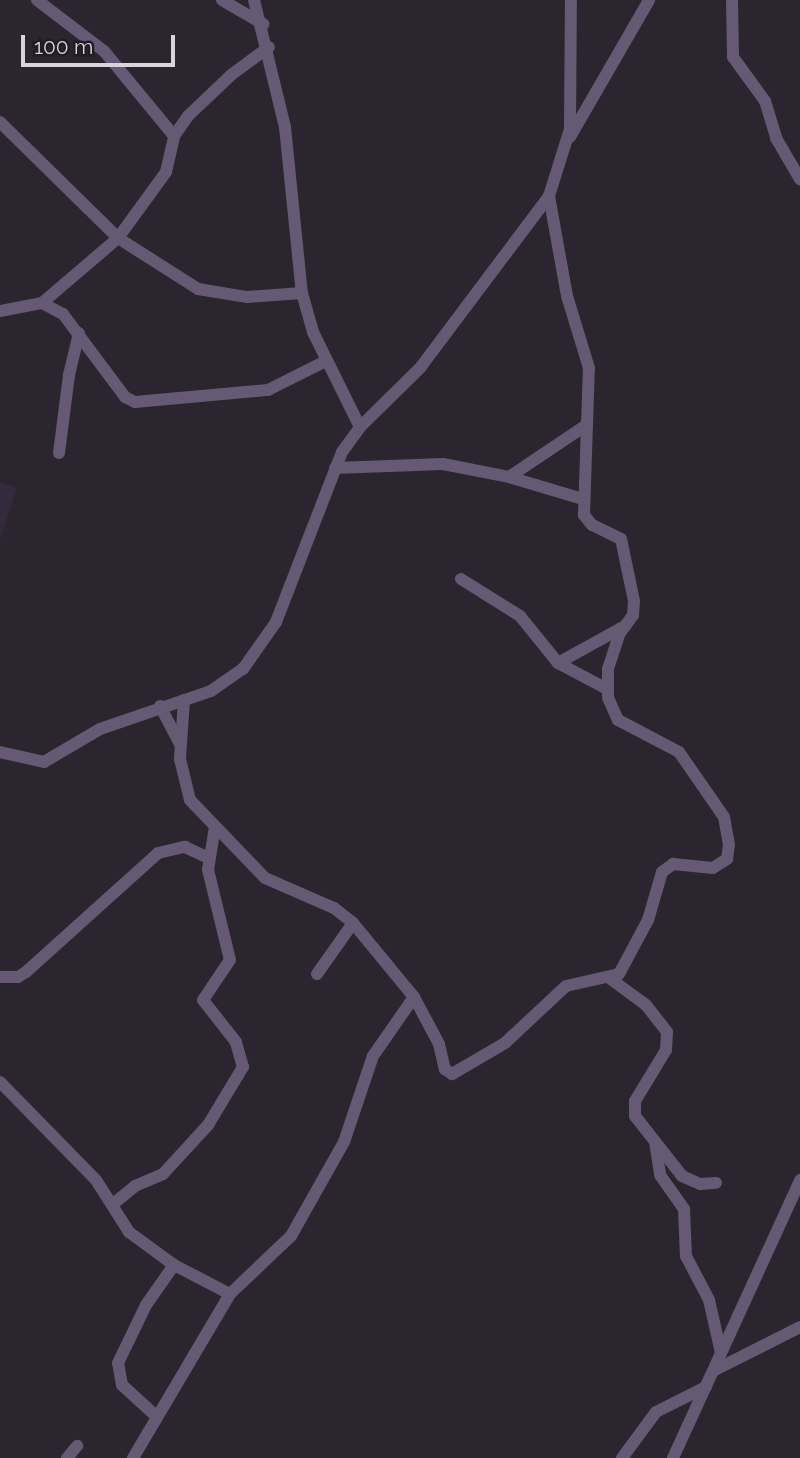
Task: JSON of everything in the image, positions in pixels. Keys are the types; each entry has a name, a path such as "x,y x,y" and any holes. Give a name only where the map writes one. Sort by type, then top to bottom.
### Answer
{"street":[{"path":"37,0 104,51 174,136"},
{"path":"222,0 262,24"},
{"path":"254,0 269,47 285,127 302,293 326,361 360,428"},
{"path":"567,144 570,0"},
{"path":"0,752 44,762 100,729 228,682 265,640 335,468 360,428 420,368 549,196 567,144 649,0"},
{"path":"732,0 733,57 765,101 776,138 800,179"},
{"path":"0,311 42,303 118,238 166,172 174,136 231,75 269,47"},
{"path":"0,122 118,238 210,293 247,297 302,293"},
{"path":"184,699 180,745 187,795 265,878 326,904 353,923 414,997 439,1044 444,1069 452,1074 505,1043 566,986 608,977 622,970 645,927 662,872 673,864 713,868 724,863 729,845 724,817 679,752 618,720 607,689 608,669 625,625 635,610 625,548 615,533 588,522 583,499 589,368 567,296 549,196"},
{"path":"42,303 63,314 125,397 135,402 268,390 326,361"},
{"path":"59,453 69,375 79,333"},
{"path":"509,477 585,426"},
{"path":"335,468 443,464 509,477 583,499"},
{"path":"461,579 520,616 558,663 607,689"},
{"path":"558,663 625,625"},
{"path":"160,706 180,745"},
{"path":"113,1204 170,1167 215,1116 243,1067 236,1042 204,1005 206,991 227,968 230,957 209,858 215,827"},
{"path":"0,977 18,977 26,972 158,853 185,847 209,858"},
{"path":"317,974 353,923"},
{"path":"608,977 646,1005 667,1032 666,1049 645,1081 634,1108 655,1142 682,1176 700,1184 716,1183"},
{"path":"133,1458 230,1294 291,1236 344,1142 373,1056 414,997"},
{"path":"0,1082 74,1156 113,1204 122,1225 174,1265 230,1294"},
{"path":"655,1142 660,1175 684,1209 686,1256 709,1300 722,1354"},
{"path":"673,1458 800,1180"},
{"path":"156,1416 127,1392 117,1370 141,1316 174,1265"},
{"path":"713,1371 800,1327"},
{"path":"622,1458 656,1412 706,1387"},
{"path":"67,1458 77,1446"}],"shaded area":[{"path":"0,482 17,488 0,540"}]}
